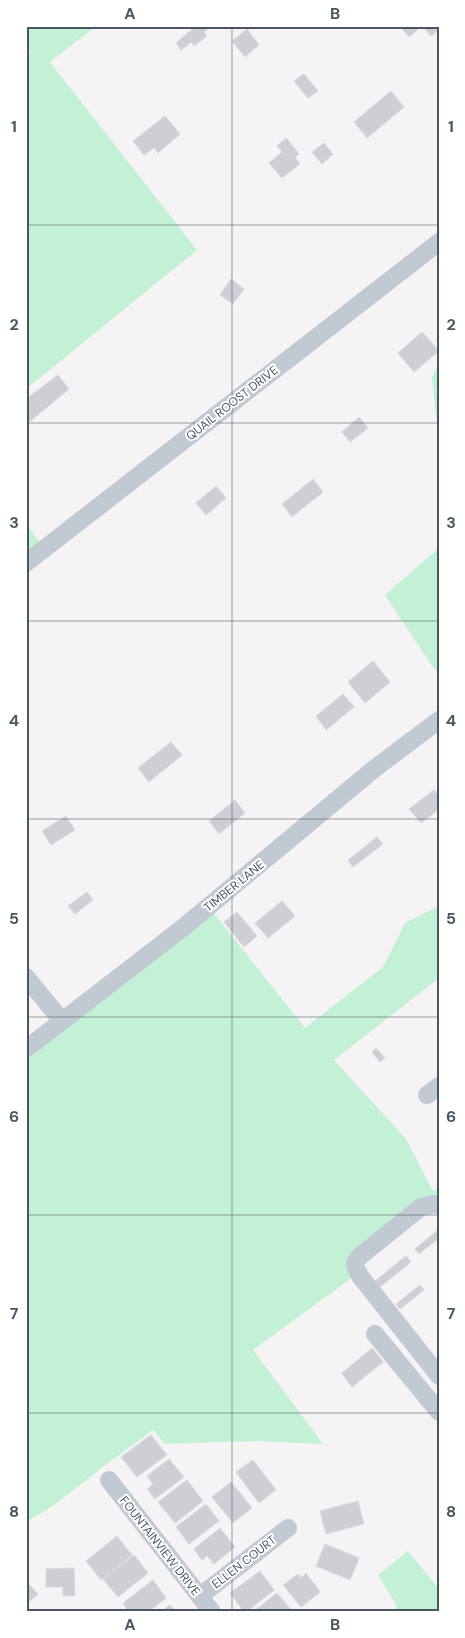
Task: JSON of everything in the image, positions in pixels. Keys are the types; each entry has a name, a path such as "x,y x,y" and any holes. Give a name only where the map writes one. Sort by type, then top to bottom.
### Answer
{"street":[{"name":"QUAIL ROOST DRIVE","path":"26,563 439,242"},
{"name":"TIMBER LANE","path":"26,1049 185,926 374,769 439,720"},
{"path":"26,977 62,1021"},
{"path":"439,1206 433,1204 420,1207 359,1257 355,1263 360,1276 439,1376"},
{"path":"375,1334 439,1412"},
{"name":"FOUNTAINVIEW DRIVE","path":"109,1480 212,1612"},
{"name":"ELLEN COURT","path":"200,1596 288,1528"}],"green space":[{"path":"26,26 96,26 50,62 197,250 26,389 26,55 31,51 26,48"},
{"path":"439,363 439,420 436,417 432,377"},
{"path":"26,523 40,543 26,554"},
{"path":"439,548 439,674 385,595"},
{"path":"439,906 439,978 334,1060 406,1139 433,1191 439,1189 439,1199 418,1200 353,1277 253,1350 323,1444 258,1441 165,1444 153,1430 53,1506 26,1522 26,1061 213,912 305,1028 383,967 405,923"},
{"path":"408,1551 439,1589 439,1612 396,1612 397,1606 378,1575"}],"building":[{"path":"196,26 211,26 204,32 207,36 194,46 191,42 181,50 176,43"},
{"path":"400,26 422,26 409,37"},
{"path":"423,26 439,26 439,30 431,36"},
{"path":"247,29 259,45 245,57 232,41"},
{"path":"304,74 318,91 308,98 294,81"},
{"path":"391,91 404,107 367,138 354,122"},
{"path":"165,116 180,134 158,153 154,148 144,155 133,141"},
{"path":"286,138 299,154 295,157 300,164 282,178 269,163 282,152 277,146"},
{"path":"324,143 333,154 322,164 312,152"},
{"path":"231,279 244,289 233,304 220,295"},
{"path":"422,332 439,351 414,372 398,353"},
{"path":"58,375 69,389 28,423 26,421 26,399"},
{"path":"359,417 368,428 350,442 342,432"},
{"path":"313,479 323,492 292,517 282,504"},
{"path":"216,486 226,498 206,515 196,503"},
{"path":"373,661 390,682 365,703 348,682"},
{"path":"343,694 354,707 326,730 316,716"},
{"path":"171,742 182,755 149,782 138,768"},
{"path":"434,790 439,796 439,809 421,823 409,809"},
{"path":"235,800 245,813 219,834 209,821"},
{"path":"66,816 75,830 51,845 42,831"},
{"path":"377,837 383,844 353,867 348,860"},
{"path":"87,892 93,900 75,914 68,906"},
{"path":"282,901 295,916 268,938 255,923"},
{"path":"237,912 257,936 244,947 224,922"},
{"path":"376,1048 385,1058 380,1062 372,1052"},
{"path":"439,1229 439,1238 419,1254 415,1249"},
{"path":"406,1256 411,1262 380,1287 375,1281"},
{"path":"420,1285 424,1290 400,1309 396,1304"},
{"path":"372,1348 383,1362 352,1387 342,1373"},
{"path":"151,1435 167,1455 137,1477 121,1457"},
{"path":"169,1459 184,1477 155,1499 147,1489 153,1484 147,1476"},
{"path":"253,1460 276,1490 259,1503 236,1472"},
{"path":"187,1480 203,1501 175,1523 158,1502"},
{"path":"231,1482 252,1508 233,1523 212,1497"},
{"path":"358,1501 364,1524 326,1534 320,1511"},
{"path":"206,1504 219,1521 189,1544 176,1527"},
{"path":"220,1528 235,1547 214,1564 207,1556 202,1560 194,1549"},
{"path":"117,1536 132,1555 101,1580 86,1561"},
{"path":"325,1544 359,1558 350,1580 316,1566"},
{"path":"134,1555 148,1573 118,1597 103,1579"},
{"path":"74,1568 75,1596 63,1596 63,1587 46,1587 46,1569"},
{"path":"260,1571 274,1590 244,1612 230,1593"},
{"path":"306,1573 320,1592 301,1607 283,1585 298,1574 301,1578"},
{"path":"153,1580 166,1598 148,1612 129,1612 123,1603"},
{"path":"26,1581 38,1594 26,1604"},
{"path":"277,1593 293,1612 253,1612"},
{"path":"170,1605 176,1612 161,1612"}]}
